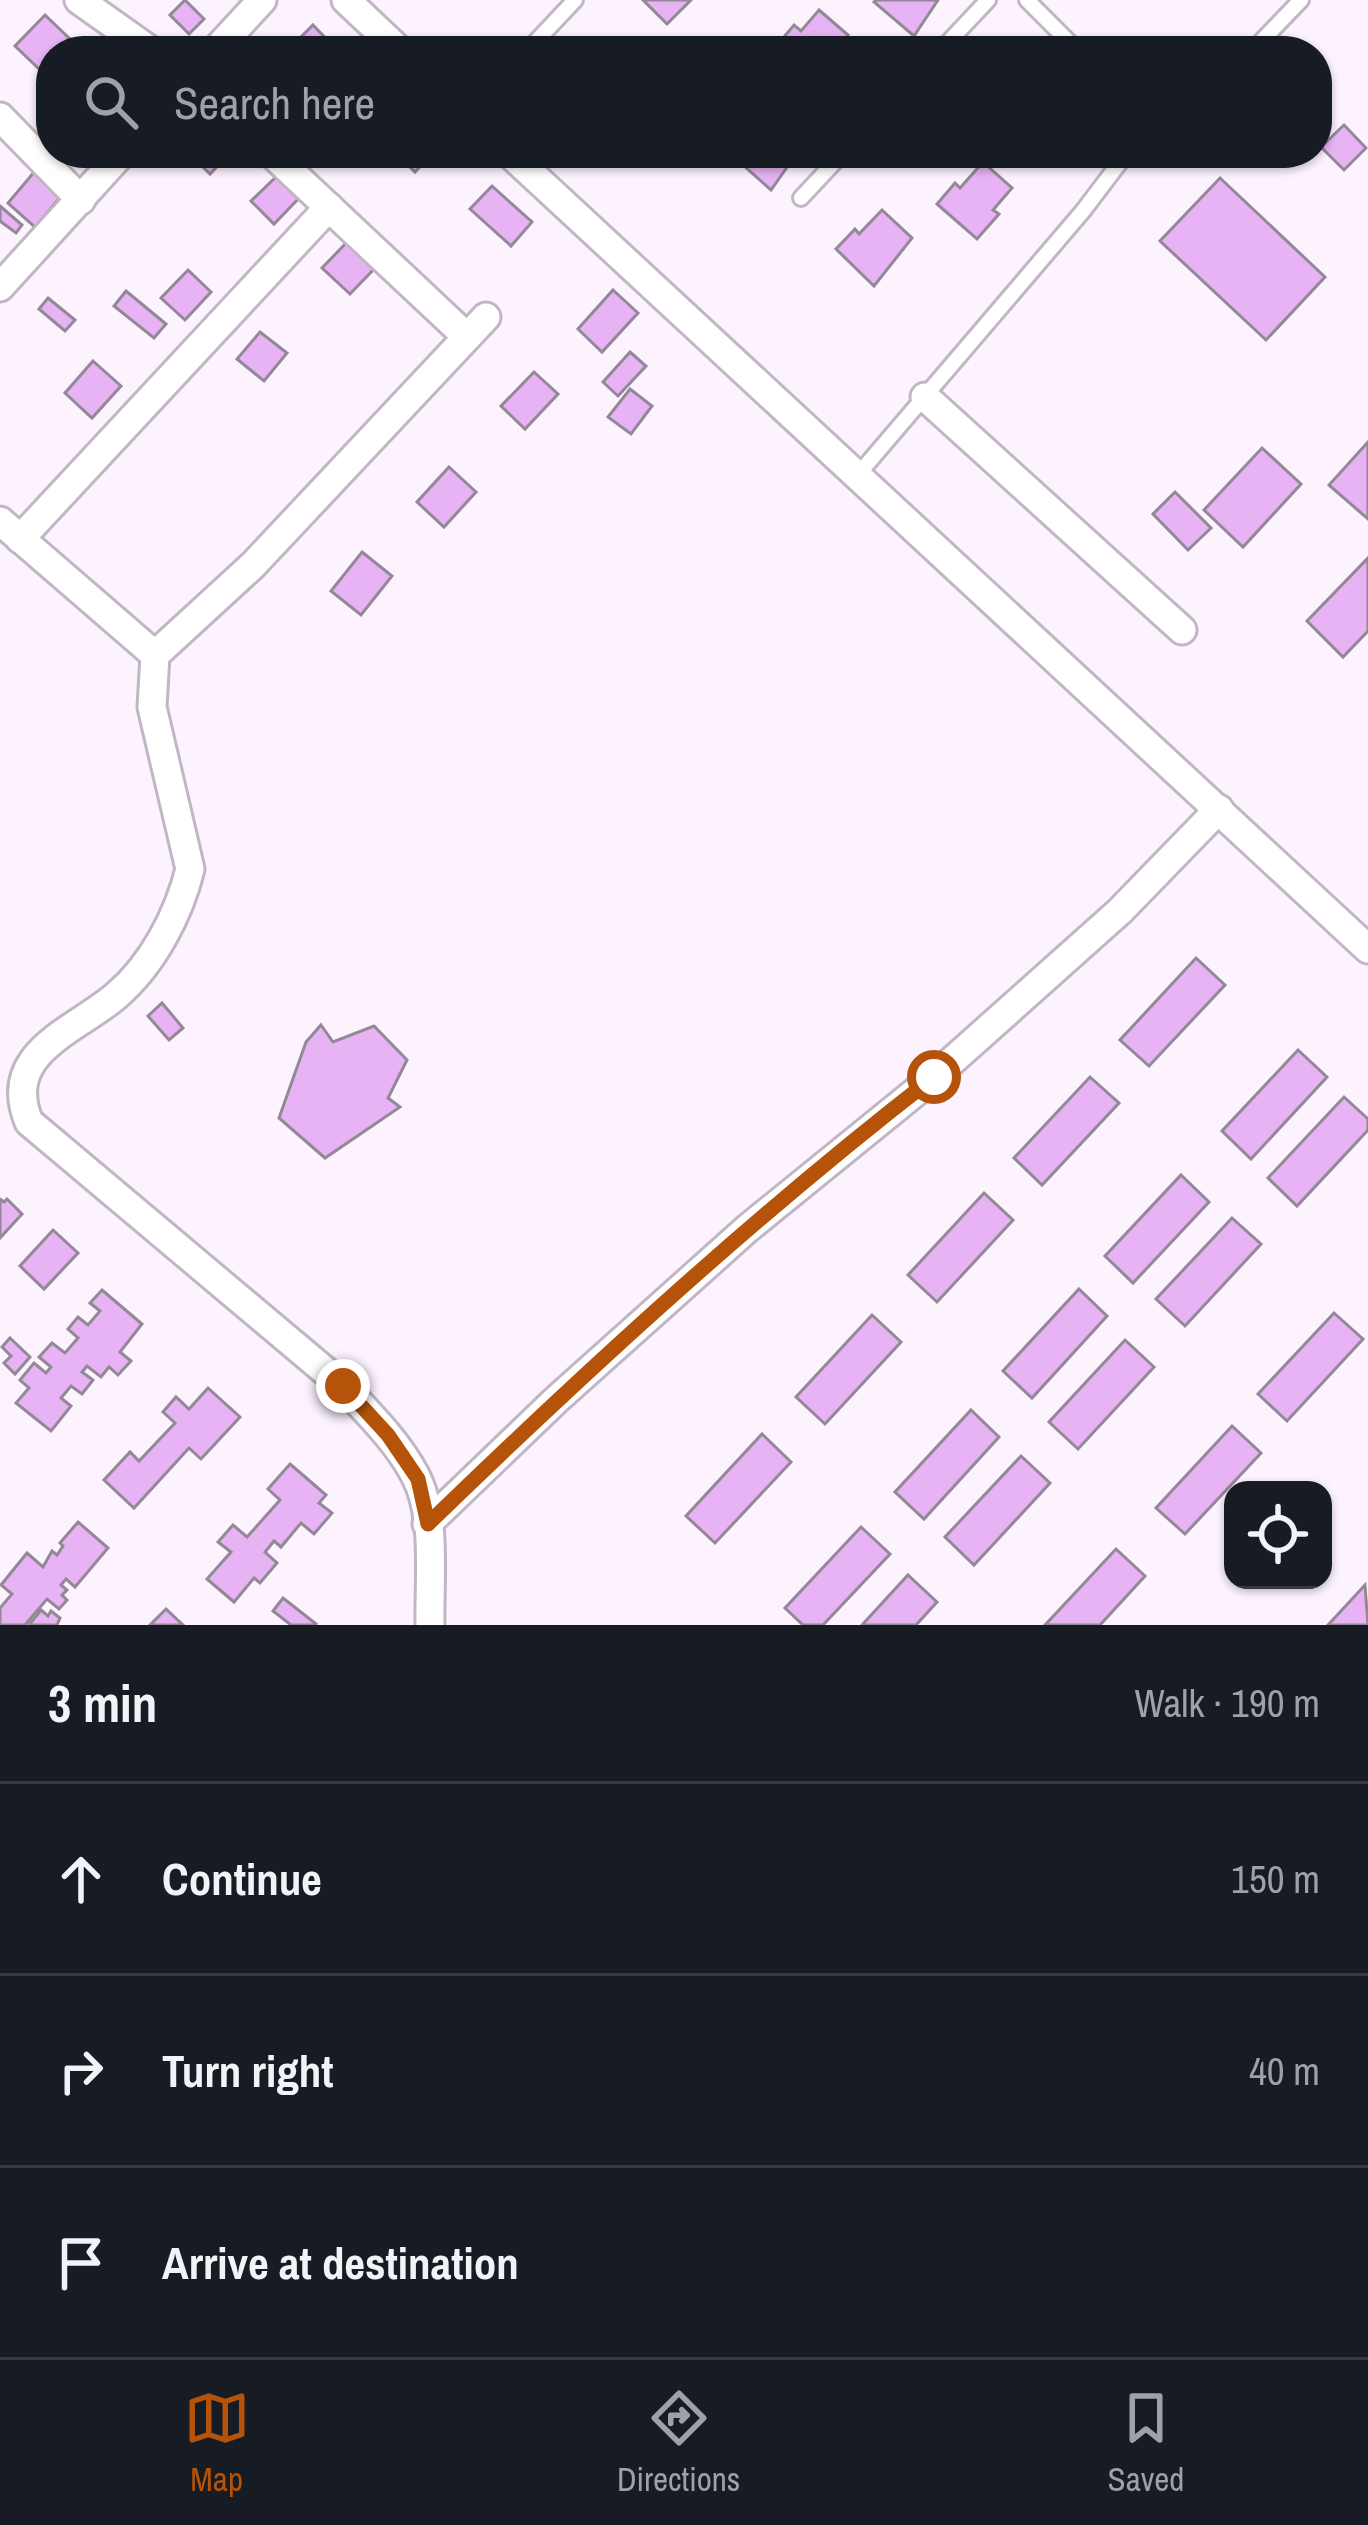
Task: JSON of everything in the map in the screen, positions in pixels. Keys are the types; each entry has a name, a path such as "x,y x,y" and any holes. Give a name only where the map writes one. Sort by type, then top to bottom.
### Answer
{"street":[{"path":"79,0 130,36"},
{"path":"228,36 262,0"},
{"path":"346,0 384,36"},
{"path":"0,117 36,154"},
{"path":"50,168 81,200"},
{"path":"0,287 109,168"},
{"path":"287,168 477,327 253,565 155,655 152,707 190,869 184,891 170,926 115,997 24,1052 10,1066 2,1086 13,1106 62,1152 343,1386 388,1435 418,1479 428,1524 430,1625"},
{"path":"525,168 1368,950"},
{"path":"155,655 10,530 329,206"},
{"path":"925,397 1182,629"},
{"path":"428,1524 556,1400 748,1228 934,1077 1120,911 1219,809"}],"lane":[{"path":"541,36 575,0"},
{"path":"954,36 988,0"},
{"path":"1027,0 1063,36"},
{"path":"1266,36 1301,0"},
{"path":"801,198 829,168"},
{"path":"856,477 1116,168"}],"building":[{"path":"185,0 204,19 189,34 170,15"},
{"path":"643,0 691,0 667,24"},
{"path":"876,0 938,0 914,36"},
{"path":"819,10 848,35 785,36 794,25 801,31"},
{"path":"45,15 67,36 36,36 36,66 15,46"},
{"path":"313,25 324,36 302,36"},
{"path":"1344,125 1366,148 1344,170 1332,158 1332,136"},
{"path":"746,168 786,168 771,190"},
{"path":"978,168 990,168 1012,188 993,210 999,214 977,239 937,204 955,183 960,188"},
{"path":"35,171 63,194 35,227 8,203"},
{"path":"279,174 301,196 274,224 251,201"},
{"path":"1220,178 1325,277 1266,340 1160,241"},
{"path":"492,186 532,222 511,246 470,209"},
{"path":"0,206 22,225 16,233 0,221"},
{"path":"882,210 912,238 874,286 836,249"},
{"path":"349,240 377,266 350,294 322,268"},
{"path":"188,270 211,292 185,320 161,298"},
{"path":"613,290 638,313 602,352 578,329"},
{"path":"126,291 166,324 154,338 114,306"},
{"path":"48,298 75,320 65,331 39,309"},
{"path":"260,332 287,353 264,381 237,359"},
{"path":"630,352 646,366 618,396 603,382"},
{"path":"93,361 121,386 92,418 65,393"},
{"path":"534,372 558,394 525,429 501,406"},
{"path":"630,389 652,406 631,434 608,417"},
{"path":"1368,442 1368,519 1329,485"},
{"path":"1262,448 1301,484 1243,547 1204,510"},
{"path":"449,467 476,492 444,527 417,502"},
{"path":"1175,492 1211,528 1188,550 1153,514"},
{"path":"362,552 392,576 361,615 331,591"},
{"path":"1368,558 1368,631 1343,657 1307,621"},
{"path":"1196,958 1225,985 1149,1066 1120,1040"},
{"path":"162,1003 183,1028 169,1040 148,1016"},
{"path":"321,1025 333,1042 374,1026 407,1060 388,1098 400,1107 325,1158 279,1118 306,1042"},
{"path":"1298,1050 1327,1077 1251,1159 1222,1131"},
{"path":"1090,1077 1119,1103 1042,1185 1014,1158"},
{"path":"1344,1097 1368,1119 1368,1130 1297,1206 1268,1178"},
{"path":"1181,1175 1209,1202 1133,1283 1105,1256"},
{"path":"984,1193 1013,1220 937,1302 908,1275"},
{"path":"0,1199 7,1199 22,1214 0,1238"},
{"path":"1232,1218 1261,1244 1185,1326 1156,1299"},
{"path":"53,1230 78,1253 44,1289 20,1266"},
{"path":"1079,1289 1107,1316 1032,1398 1003,1371"},
{"path":"102,1290 142,1324 120,1352 131,1361 118,1375 109,1367 101,1377 87,1366 82,1372 93,1380 82,1394 71,1386 61,1398 71,1406 51,1431 16,1403 29,1388 20,1380 34,1363 46,1373 51,1367 39,1357 52,1343 65,1353 78,1338 68,1329 78,1317 88,1325 100,1311 90,1303"},
{"path":"1334,1313 1363,1339 1287,1421 1258,1394"},
{"path":"872,1315 901,1342 825,1424 796,1397"},
{"path":"10,1338 30,1357 15,1374 4,1363 11,1356 2,1347"},
{"path":"1125,1340 1154,1367 1078,1449 1049,1422"},
{"path":"208,1388 240,1417 201,1459 189,1448 134,1508 104,1480 130,1452 139,1461 175,1423 163,1412 176,1397 189,1409"},
{"path":"971,1410 999,1437 924,1519 895,1492"},
{"path":"1232,1426 1261,1453 1235,1481 1224,1481 1224,1492 1185,1534 1156,1508"},
{"path":"762,1434 791,1462 715,1543 686,1516"},
{"path":"1021,1456 1050,1483 974,1565 945,1537"},
{"path":"290,1464 326,1495 319,1503 332,1513 314,1534 301,1523 281,1547 274,1541 265,1552 277,1563 260,1583 254,1578 234,1602 207,1579 231,1552 218,1542 233,1525 247,1537 280,1500 268,1489"},
{"path":"78,1522 108,1548 75,1587 66,1579 61,1585 67,1590 62,1595 67,1600 59,1609 47,1599 25,1625 0,1625 0,1608 12,1594 1,1585 27,1553 43,1567 52,1551 57,1555 63,1546 60,1543"},
{"path":"861,1527 890,1554 823,1625 803,1625 785,1608"},
{"path":"1116,1549 1145,1576 1100,1625 1045,1625"},
{"path":"908,1575 937,1602 916,1625 862,1625"},
{"path":"1365,1585 1368,1625 1328,1625"},
{"path":"283,1598 316,1624 291,1625 273,1611"},
{"path":"166,1609 183,1625 150,1625"},
{"path":"41,1610 60,1618 57,1625 29,1625"}],"route":[{"path":"343,1386 388,1435 418,1479 428,1524 556,1400 748,1228 934,1077"}]}
